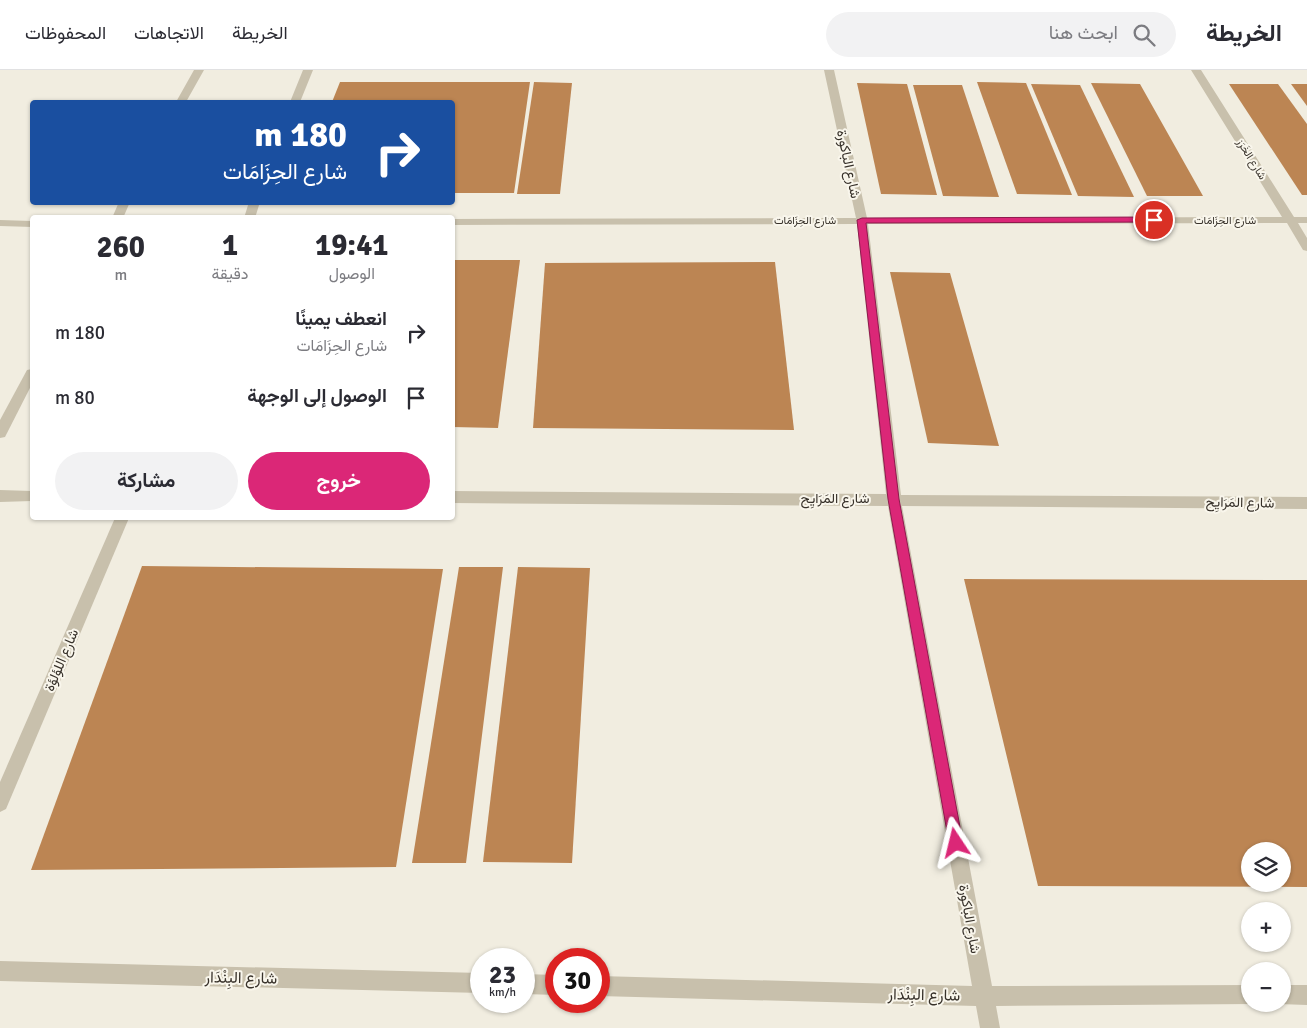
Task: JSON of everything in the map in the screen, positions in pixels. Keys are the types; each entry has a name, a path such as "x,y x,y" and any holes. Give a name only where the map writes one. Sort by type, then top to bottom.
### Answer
{"street":[{"path":"182,100 199,70"},
{"path":"296,100 308,70"},
{"name":"شارع الباكورة","path":"829,70 862,220 894,499 990,1028"},
{"name":"شارع الخَرَز","path":"1196,70 1307,247"},
{"name":"شارع الحِزَامَات","path":"455,222 1307,220"},
{"path":"0,223 30,224"},
{"path":"0,434 30,377"},
{"path":"0,496 30,496"},
{"name":"شارع المَرَايِح","path":"455,496 1307,503"},
{"name":"شارع اللؤلؤة","path":"0,803 121,520"},
{"name":"شارع البِنْدَار","path":"0,971 470,983"},
{"name":"شارع البِنْدَار","path":"610,986 984,996 1241,995"},
{"path":"1291,995 1307,995"}],"building":[{"path":"340,82 530,82 514,193 455,193 455,100 333,100"},
{"path":"534,82 572,83 560,194 517,194"},
{"path":"977,82 1026,83 1072,195 1017,194"},
{"path":"857,83 907,84 937,195 881,194"},
{"path":"1091,83 1140,84 1203,196 1147,196"},
{"path":"1031,84 1080,85 1134,197 1078,196"},
{"path":"1229,84 1278,84 1307,124 1307,195 1302,195"},
{"path":"1291,84 1307,84 1307,106"},
{"path":"913,85 962,85 999,197 943,196"},
{"path":"455,260 520,260 498,428 455,427"},
{"path":"775,262 794,430 533,428 545,263"},
{"path":"890,272 950,273 999,446 928,443"},
{"path":"142,566 443,569 396,867 31,870"},
{"path":"459,567 503,567 466,863 412,863"},
{"path":"518,567 590,568 572,863 483,862"},
{"path":"964,579 1307,580 1307,887 1291,887 1291,842 1241,842 1241,887 1038,886"}],"route":[{"path":"956,843 894,499 862,220 1154,220"}]}
